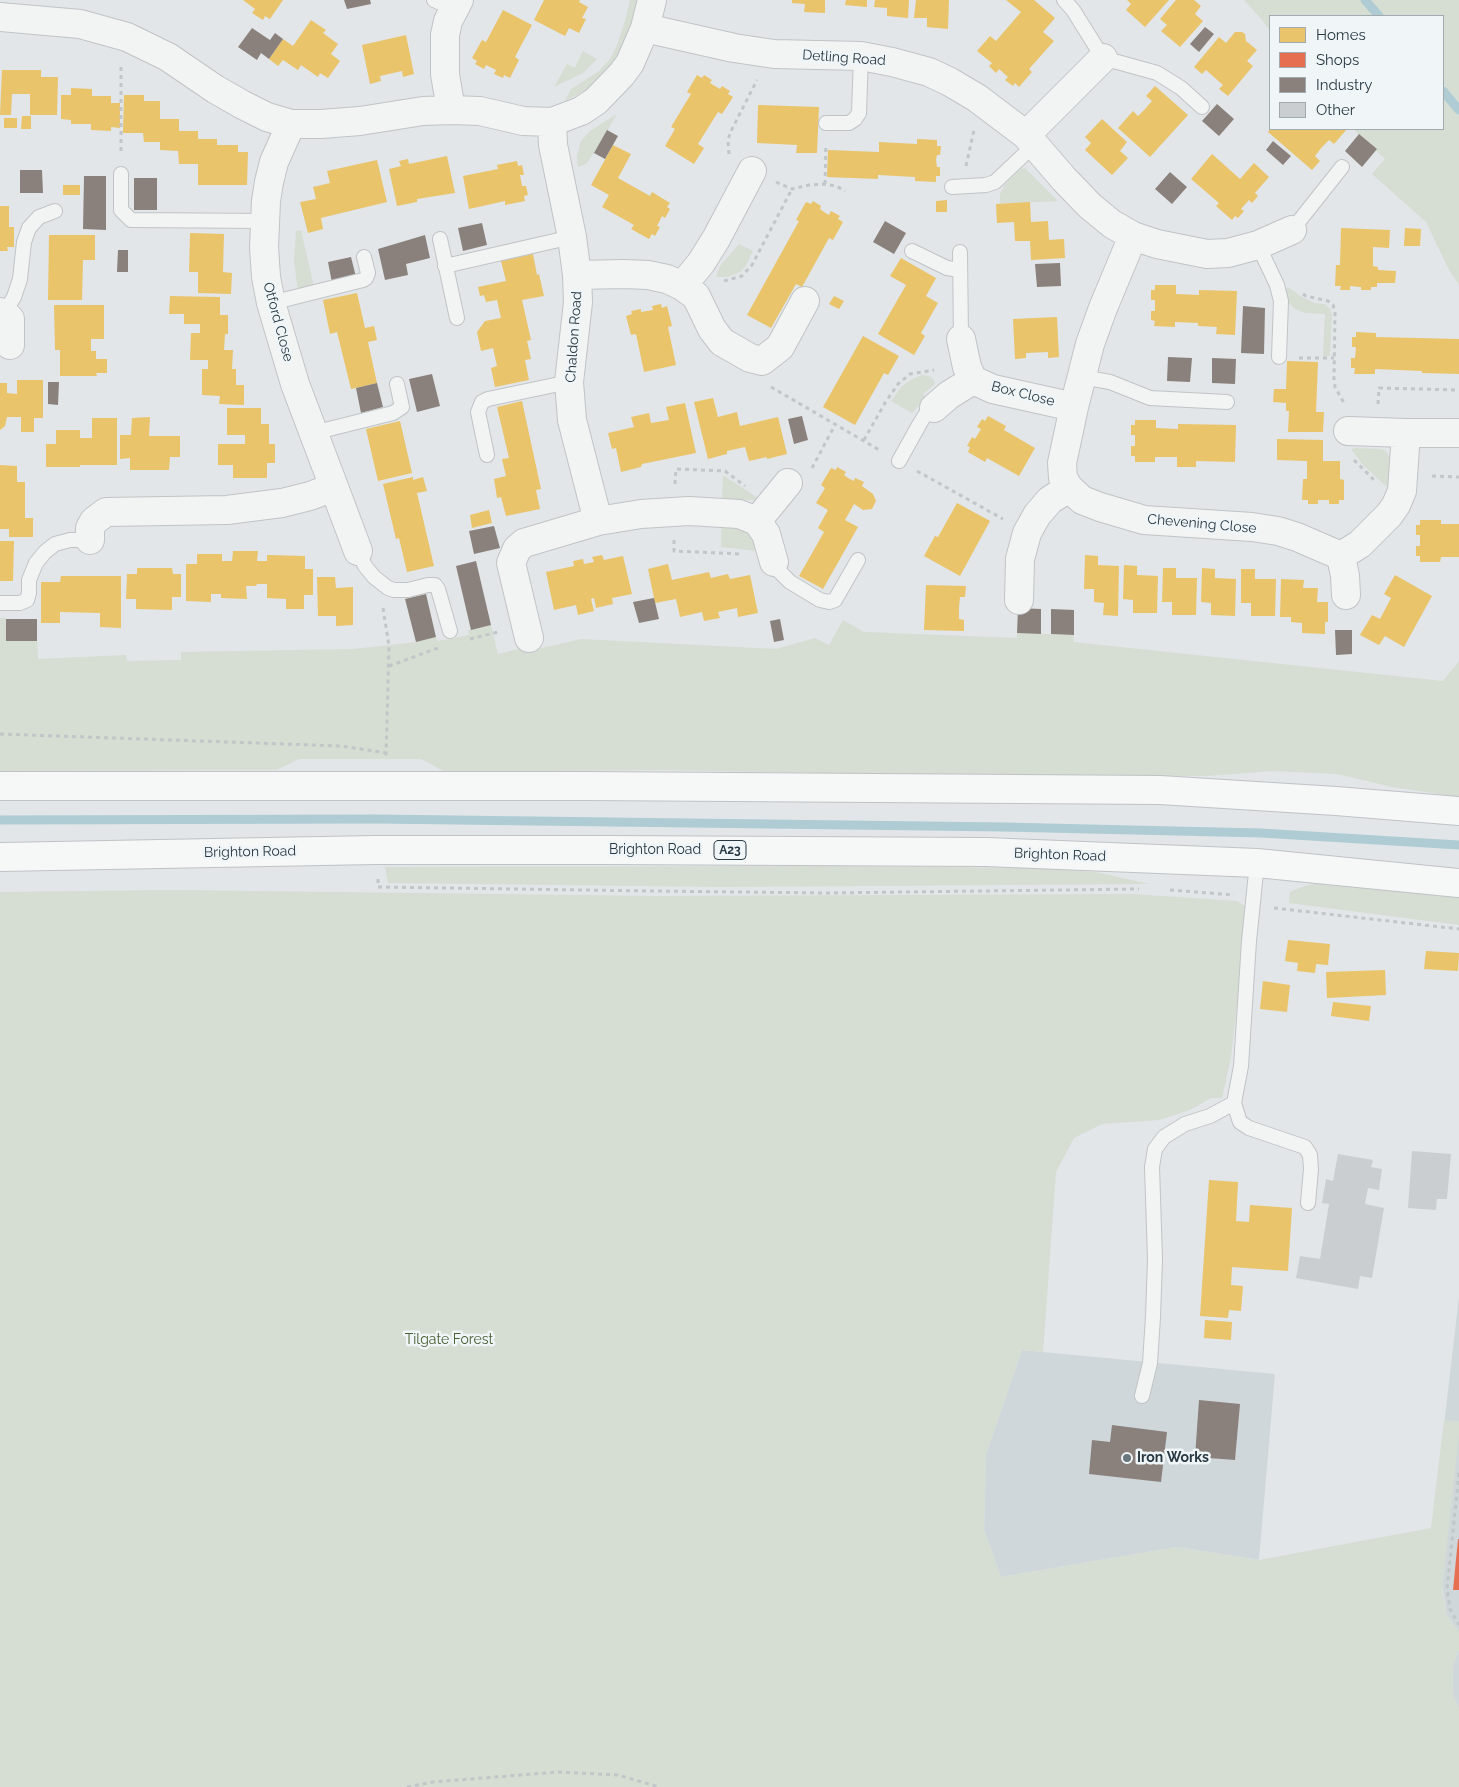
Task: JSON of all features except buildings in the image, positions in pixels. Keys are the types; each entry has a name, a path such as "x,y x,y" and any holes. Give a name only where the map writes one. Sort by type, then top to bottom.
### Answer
{"main road":[{"path":"0,786 588,786 1160,790 1459,811"},
{"name":"Brighton Road","path":"0,857 375,850 986,852 1257,863 1459,882"}],"street":[{"path":"0,17 80,24 127,37 168,57 215,89 243,105 291,124 360,121 423,111 451,110 480,112 523,121 552,122 581,111 596,101 630,63 645,28 652,0"},
{"path":"449,3 444,54 451,110"},
{"name":"Detling Road","path":"645,28 734,48 774,54 861,56 930,72 985,104 1030,140 1090,206 1112,224 1134,236 1157,244 1207,254 1228,253 1258,244 1292,230"},
{"path":"1030,140 1103,58"},
{"name":"Chaldon Road","path":"552,122 553,145 572,237 577,275 578,302 570,382 572,420 598,521"},
{"name":"Otford Close","path":"291,124 274,162 269,182 264,247 266,277 271,303 295,384 358,551"},
{"path":"689,291 701,262 716,239 752,171"},
{"path":"1019,600 1020,559 1028,533 1037,516 1050,500 1069,488 1063,478 1062,463 1090,344 1103,308 1134,236"},
{"path":"577,275 648,274 667,279 689,291 722,342 750,358 762,360 780,346 805,301"},
{"path":"2,312 10,320 10,345"},
{"path":"961,339 970,373"},
{"name":"Box Close","path":"934,408 970,373 993,389 1074,407"},
{"path":"1348,421 1406,432 1459,433"},
{"path":"1346,595 1341,556 1360,544 1389,515 1396,505 1402,491 1406,432"},
{"path":"757,521 788,483"},
{"path":"90,540 90,528 94,521 106,512 226,510 282,503 310,496 334,487"},
{"name":"Chevening Close","path":"1069,488 1082,500 1144,520 1252,528 1278,532 1297,537 1341,556"},
{"path":"529,638 511,562 517,549 524,543 598,521 641,514 689,511 739,514 757,521 766,534 774,562"}],"lane":[{"path":"1064,0 1073,10 1103,58 1157,73 1181,88 1202,107"},
{"path":"826,123 849,123 859,113 861,56"},
{"path":"958,187 986,185 995,182 1030,140"},
{"path":"121,167 121,210 131,220 266,221"},
{"path":"1292,230 1342,167"},
{"path":"2,312 14,297 20,278 24,242 30,228 39,217 55,211"},
{"path":"446,266 572,237"},
{"path":"440,239 457,318"},
{"path":"1258,244 1277,285 1281,301 1279,357"},
{"path":"912,251 946,268 960,270"},
{"path":"960,252 961,339"},
{"path":"271,303 362,280 366,278 368,273 364,257"},
{"path":"1082,377 1110,382 1150,398 1227,402"},
{"path":"487,455 478,412 482,402 488,399 570,382"},
{"path":"313,433 393,413 402,406 398,384"},
{"path":"899,461 925,415 934,408"},
{"path":"0,603 20,603 26,600 29,594 29,580 36,563 55,544 70,540 90,540"},
{"path":"358,551 365,566 374,577 388,588 408,590 435,585 438,588 450,631"},
{"path":"774,562 790,582 820,600 829,602 835,600 858,560"},
{"path":"1257,863 1249,941 1241,1066 1234,1103 1240,1122 1249,1128 1305,1147 1310,1155 1311,1169 1308,1203"},
{"path":"1142,1396 1150,1364 1154,1317 1155,1259 1152,1167 1155,1149 1164,1137 1185,1124 1210,1116 1234,1103"}],"path":[{"path":"121,167 122,57 127,37"},
{"path":"958,187 966,164 978,115 985,104"},
{"path":"825,184 826,123"},
{"path":"689,291 742,276 752,266 792,189"},
{"path":"1277,285 1289,280 1296,289 1306,296 1328,301 1333,305 1335,312 1335,387 1348,421"},
{"path":"1279,357 1334,358"},
{"path":"750,358 754,372 764,383 1028,533"},
{"path":"864,441 898,384 910,374 926,370 970,373"},
{"path":"0,734 341,746 387,753 389,646 383,596 388,588"},
{"path":"377,873 378,887 827,893 1143,889"},
{"path":"1162,890 1254,897 1272,908 1459,929"},
{"path":"1459,1473 1447,1589 1450,1609 1459,1625"},
{"path":"407,1787 433,1782 558,1772 618,1775 659,1787"}],"shaded area":[{"path":"1459,1296 1459,1632 1447,1615 1432,1528"},
{"path":"1022,1350 1275,1374 1259,1560 1177,1547 1001,1577 984,1530 986,1454"},
{"path":"1459,1649 1459,1709 1453,1694 1453,1666"}],"green space":[{"path":"630,0 637,0 625,48 616,62 590,88 565,101 571,89 599,71 610,59 617,45"},
{"path":"1244,0 1459,0 1459,285 1449,270 1426,222 1372,174 1385,159 1354,130 1444,130 1444,15 1269,15 1269,30"},
{"path":"583,51 597,59 583,73 554,87 567,64 575,68"},
{"path":"617,114 586,164 578,167 577,156 581,141 590,131"},
{"path":"1025,168 1058,201 1000,204 1000,194 1005,184 1021,169"},
{"path":"301,230 314,287 298,291 294,261 296,231"},
{"path":"739,244 753,251 746,266 740,272 728,277 716,277 720,266"},
{"path":"1288,287 1302,297 1314,303 1325,304 1330,309 1332,315 1330,356 1323,356 1325,314 1305,313 1295,309 1287,302 1283,292"},
{"path":"922,375 929,376 934,380 935,384 923,394 926,398 912,413 891,401 902,386"},
{"path":"1351,449 1386,451 1392,462 1390,485 1387,487 1363,465"},
{"path":"723,475 758,498 754,500 722,499"},
{"path":"722,522 744,528 751,536 758,551 721,547"},
{"path":"0,618 6,618 6,641 37,641 38,659 126,655 127,661 181,660 181,652 354,649 416,642 436,637 438,641 469,635 468,630 491,625 498,654 522,648 525,652 581,639 776,649 815,638 829,645 843,620 864,632 1017,638 1017,633 1074,635 1073,642 1443,681 1459,661 1459,797 1392,787 1337,774 1272,771 1206,776 864,774 655,770 445,772 421,759 300,759 276,770 0,771"},
{"path":"822,866 1032,868 1096,872 1149,884 723,887 388,883 385,867"},
{"path":"1329,882 1459,895 1459,925 1289,903 1290,892 1308,885"},
{"name":"Tilgate Forest","path":"171,890 658,896 1132,894 1237,901 1248,908 1231,1057 1222,1098 1211,1098 1190,1110 1159,1120 1102,1124 1074,1138 1056,1172 1043,1352 1022,1350 986,1454 984,1530 1001,1577 1177,1547 1259,1560 1431,1528 1444,1420 1459,1421 1442,1591 1447,1615 1459,1632 1459,1649 1453,1666 1453,1694 1459,1709 1459,1787 0,1787 0,892"}],"waterway":[{"path":"1365,0 1378,15"},
{"path":"1444,92 1459,110"},
{"path":"0,820 377,819 1004,827 1261,833 1459,845"}],"place":[{"name":"Iron Works","path":"1127,1458"}]}
